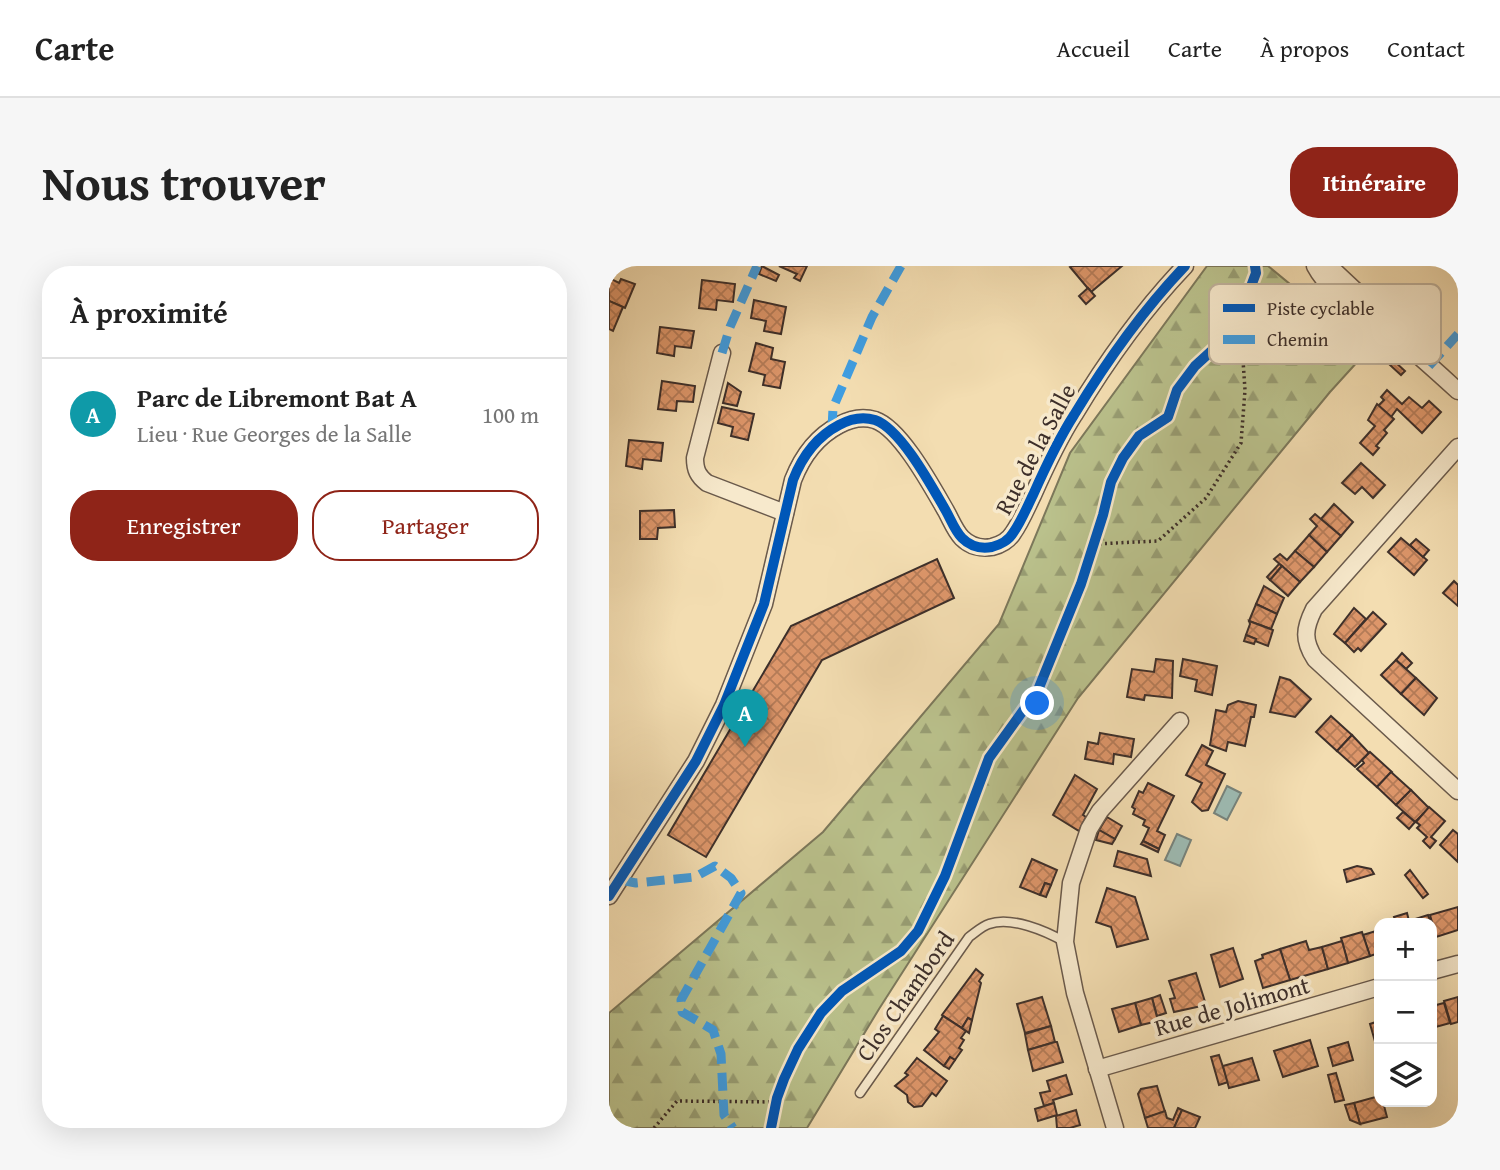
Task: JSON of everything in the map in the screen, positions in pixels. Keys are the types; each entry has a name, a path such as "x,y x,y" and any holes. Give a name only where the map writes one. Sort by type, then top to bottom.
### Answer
{"street":[{"name":"Rue de la Salle","path":"785,513 800,462 808,451 832,429 854,419 874,420 893,433 909,452 925,474 960,536 983,548 998,545 1012,535 1068,425 1105,365 1138,320 1185,266"},
{"path":"1314,266 1329,284"},
{"path":"1329,266 1348,284"},
{"path":"609,896 696,761 724,705 764,604 785,513 707,483 701,479 695,468 695,458 722,353"},
{"path":"1428,364 1458,391"},
{"path":"1458,447 1314,610 1306,626 1306,638 1315,659 1458,790"},
{"path":"1115,1128 1075,993 1065,942 1071,883 1089,828 1100,811 1180,721"},
{"path":"1437,970 1458,964"},
{"name":"Rue de Jolimont","path":"1097,1069 1374,988"}],"lane":[{"name":"Clos Chambord","path":"860,1093 969,937 989,924 1005,923 1042,929 1065,942"}],"path":[{"path":"1094,544 1158,541 1206,498 1241,443 1245,390 1243,364"},
{"path":"654,1128 677,1101 776,1102"}],"green space":[{"path":"1207,266 1268,266 1290,284 1209,284 1209,364 1355,364 1078,698 879,1009 807,1128 609,1128 609,1013 823,832 999,624 1070,453"}],"water":[{"path":"1227,786 1241,793 1227,820 1214,813"},
{"path":"1177,834 1191,840 1180,866 1165,860"}],"building":[{"path":"762,266 779,275 776,281 759,274"},
{"path":"779,266 807,266 800,281 794,278 797,274"},
{"path":"1122,266 1091,292 1070,267"},
{"path":"609,278 619,283 621,279 635,284 625,308 609,301"},
{"path":"702,280 735,284 733,302 717,300 716,310 699,308"},
{"path":"1088,288 1095,296 1086,304 1079,296"},
{"path":"754,300 786,307 781,334 764,331 766,321 751,318"},
{"path":"609,301 623,307 613,331 609,329"},
{"path":"660,327 694,331 691,348 675,346 674,356 657,353"},
{"path":"756,343 773,348 771,359 785,362 780,388 763,385 765,375 749,371"},
{"path":"1397,364 1405,371 1401,375 1390,365"},
{"path":"662,381 695,386 693,402 677,401 676,411 658,409"},
{"path":"728,383 741,392 737,406 723,403"},
{"path":"1387,390 1402,404 1409,397 1422,408 1429,401 1441,412 1422,433 1397,409 1391,417 1378,406 1384,400 1381,397"},
{"path":"1377,404 1394,419 1384,430 1387,433 1376,446 1379,448 1373,455 1360,443 1375,426 1368,420"},
{"path":"722,407 754,414 748,440 731,436 733,427 718,423"},
{"path":"629,440 663,443 661,461 643,459 642,469 626,466"},
{"path":"1361,463 1385,485 1373,498 1362,487 1355,494 1342,483"},
{"path":"1334,504 1353,522 1341,536 1321,519"},
{"path":"674,510 675,527 658,528 657,539 640,539 640,511"},
{"path":"1315,514 1341,536 1327,552 1309,535 1317,526 1310,519"},
{"path":"1309,535 1327,552 1314,567 1295,551"},
{"path":"1401,538 1427,560 1414,575 1388,552"},
{"path":"1416,539 1429,550 1423,557 1410,545"},
{"path":"1295,551 1314,567 1300,582 1274,559 1280,554 1287,560"},
{"path":"937,559 954,598 822,660 706,857 668,835 791,626"},
{"path":"1279,564 1282,566 1270,580 1267,577"},
{"path":"1282,566 1300,582 1288,596 1270,580"},
{"path":"1454,581 1458,585 1458,606 1443,593"},
{"path":"1264,586 1284,598 1277,614 1256,604"},
{"path":"1256,604 1277,614 1271,629 1249,621"},
{"path":"1354,608 1366,619 1345,643 1334,634"},
{"path":"1373,612 1386,624 1361,651 1358,648 1354,652 1345,643"},
{"path":"1249,621 1273,630 1268,646 1246,635"},
{"path":"1246,635 1256,639 1254,644 1244,641"},
{"path":"1402,653 1412,663 1406,669 1396,660"},
{"path":"1156,659 1173,661 1172,698 1145,695 1144,700 1127,697 1132,669 1154,672"},
{"path":"1183,659 1217,666 1212,695 1195,691 1197,680 1180,676"},
{"path":"1396,660 1416,678 1401,694 1381,675"},
{"path":"1280,677 1290,680 1311,699 1295,717 1270,712"},
{"path":"1416,678 1437,698 1424,715 1401,694"},
{"path":"1238,701 1256,705 1245,746 1228,742 1226,751 1210,745 1216,710 1226,712 1228,705"},
{"path":"1331,716 1352,735 1337,751 1316,732"},
{"path":"1100,733 1134,739 1131,757 1114,754 1113,764 1085,759 1088,742 1098,744"},
{"path":"1352,735 1369,753 1355,767 1337,751"},
{"path":"1202,745 1213,751 1206,765 1225,774 1208,810 1202,811 1192,802 1202,783 1186,775"},
{"path":"1370,752 1392,772 1377,787 1357,769"},
{"path":"1391,772 1411,790 1396,805 1377,787"},
{"path":"1075,775 1097,789 1083,815 1086,817 1079,831 1053,815"},
{"path":"1148,783 1174,796 1157,831 1165,835 1159,849 1143,841 1149,828 1143,825 1145,820 1133,814 1135,809 1132,807 1139,791 1143,793"},
{"path":"1411,790 1429,808 1415,822 1396,805"},
{"path":"1429,807 1445,821 1431,837 1436,841 1430,848 1423,841 1427,837 1417,828 1420,825 1416,822"},
{"path":"1403,812 1415,822 1409,829 1397,818"},
{"path":"1107,817 1122,826 1115,839 1099,830"},
{"path":"1099,830 1115,839 1112,844 1096,840"},
{"path":"1453,830 1458,834 1458,862 1440,845"},
{"path":"1143,841 1159,849 1158,852 1141,844"},
{"path":"1118,851 1147,859 1151,876 1114,866"},
{"path":"1032,859 1057,870 1051,885 1045,883 1040,895 1020,887"},
{"path":"1357,866 1371,869 1374,874 1347,882 1344,870"},
{"path":"1410,870 1428,894 1423,898 1405,875"},
{"path":"1045,883 1051,885 1046,897 1040,895"},
{"path":"1107,888 1135,897 1148,939 1117,947 1111,927 1096,922"},
{"path":"1458,907 1458,930 1437,937 1437,918 1431,918 1430,915"},
{"path":"1407,913 1408,918 1394,918"},
{"path":"1362,932 1370,956 1348,963 1341,938"},
{"path":"1374,932 1374,955 1370,956 1363,935"},
{"path":"1306,941 1309,950 1322,947 1328,969 1290,980 1280,949"},
{"path":"1342,941 1348,963 1328,969 1322,947"},
{"path":"1233,948 1243,979 1220,987 1211,955"},
{"path":"1280,949 1290,980 1263,988 1255,961 1263,958 1262,955"},
{"path":"976,969 983,975 979,981 981,983 972,1020 968,1018 962,1028 942,1015"},
{"path":"1196,973 1206,1005 1174,1012 1170,999 1175,998 1169,981"},
{"path":"1160,995 1166,1013 1157,1016 1152,998"},
{"path":"1042,997 1051,1026 1025,1033 1017,1004"},
{"path":"1458,997 1458,1022 1451,1024 1444,1001"},
{"path":"1152,998 1158,1021 1141,1025 1135,1003"},
{"path":"1135,1003 1141,1025 1119,1032 1112,1009"},
{"path":"1444,1003 1450,1023 1437,1027 1437,1005"},
{"path":"943,1016 966,1031 961,1038 964,1040 959,1048 962,1050 955,1060 950,1057 944,1066 924,1050 939,1032 935,1029"},
{"path":"968,1018 972,1020 969,1033 962,1028"},
{"path":"1374,1023 1374,1038 1370,1024"},
{"path":"1051,1026 1055,1042 1028,1050 1025,1034"},
{"path":"1310,1040 1318,1066 1283,1077 1274,1051"},
{"path":"1055,1042 1063,1062 1033,1071 1028,1050"},
{"path":"1348,1042 1353,1060 1333,1066 1328,1048"},
{"path":"1219,1055 1228,1082 1219,1085 1211,1057"},
{"path":"950,1057 955,1060 949,1069 944,1066"},
{"path":"917,1058 947,1081 936,1096 932,1093 922,1106 914,1107 908,1102 907,1095 895,1086 908,1075 905,1073"},
{"path":"1252,1058 1259,1080 1229,1088 1223,1066"},
{"path":"1336,1073 1344,1100 1335,1102 1328,1075"},
{"path":"1066,1075 1072,1094 1044,1106 1040,1093 1050,1091 1047,1081"},
{"path":"1157,1086 1165,1112 1145,1118 1138,1094 1141,1089"},
{"path":"1374,1097 1374,1107 1384,1107 1387,1117 1360,1124 1354,1103"},
{"path":"1054,1103 1057,1115 1038,1121 1035,1109"},
{"path":"1354,1103 1360,1124 1350,1120 1345,1105"},
{"path":"1178,1108 1182,1110 1174,1128 1148,1128 1145,1118 1165,1111 1167,1118 1173,1120"},
{"path":"1076,1110 1080,1125 1057,1128 1056,1116"},
{"path":"1182,1110 1200,1117 1195,1128 1174,1128"}],"marked path":[{"path":"722,353 730,327 757,266"},
{"path":"832,429 833,408 872,317 901,266"},
{"path":"1441,353 1458,334"},
{"path":"620,880 636,883 695,877 715,866 731,878 741,893 681,1000 682,1012 713,1030 721,1054 724,1115 733,1128"}],"cycle path":[{"path":"609,896 696,761 724,705 764,604 793,480 805,456 817,442 847,421 861,418 875,420 905,446 962,538 980,547 1001,544 1019,524 1057,444 1099,376 1139,319 1185,266"},
{"path":"1252,284 1256,273 1255,266"},
{"path":"771,1128 784,1079 798,1049 821,1013 842,991 901,951 918,931 945,876 989,758 1038,690 1081,584 1111,482 1123,458 1139,436 1168,417 1177,390 1195,366 1209,353"}],"place":[{"name":"Parc de Libremont Bat A","path":"745,747"}]}
